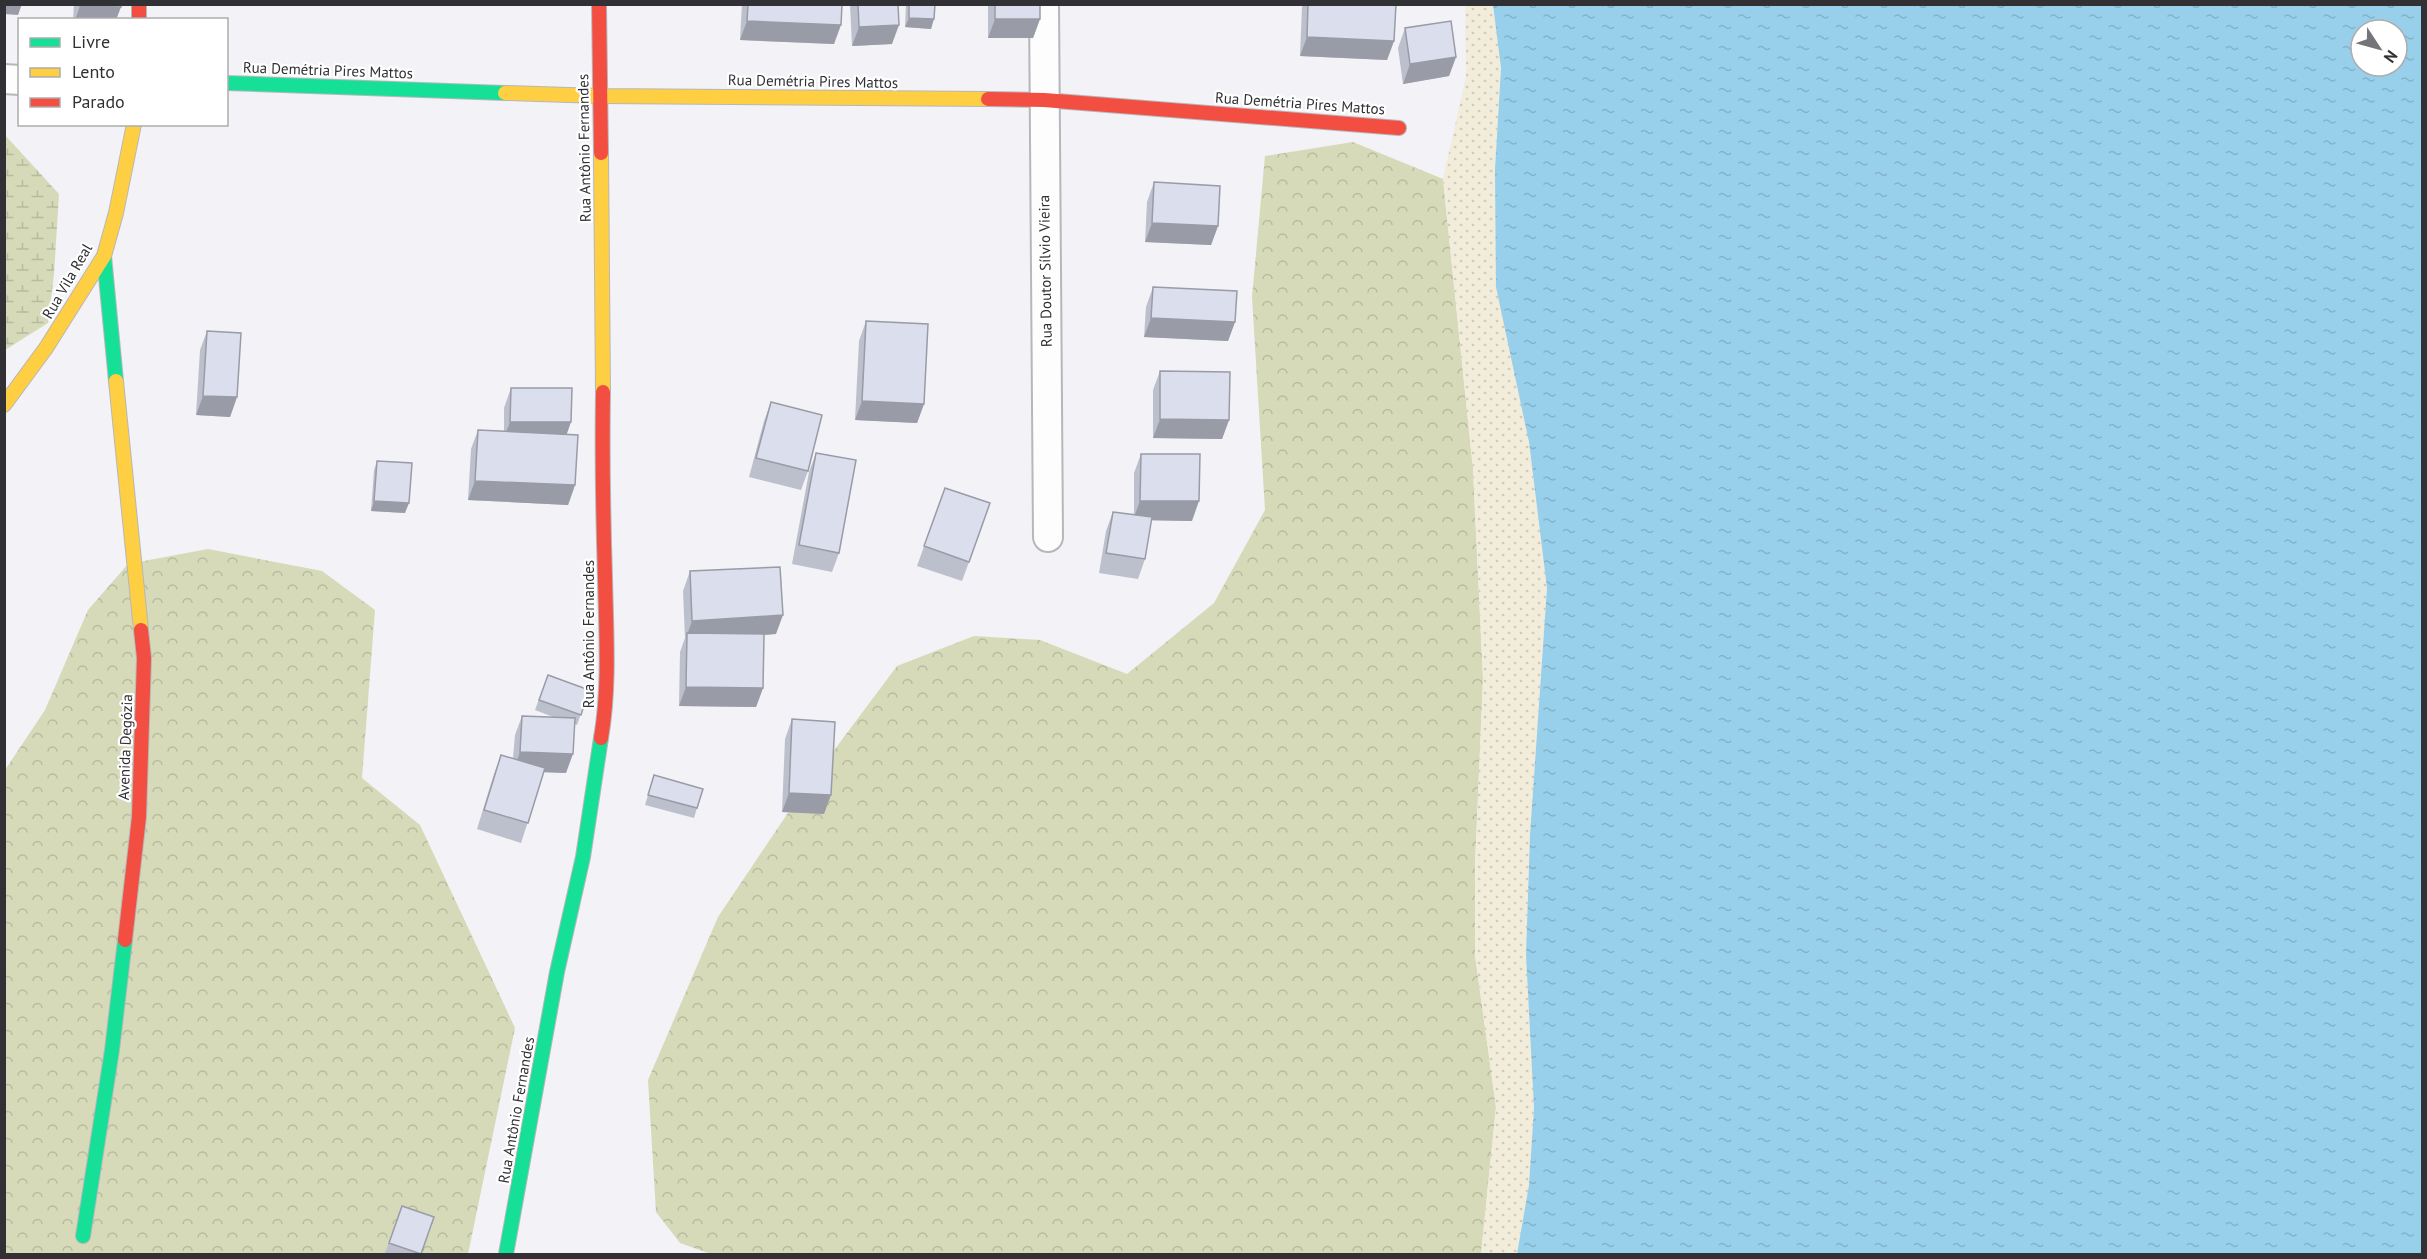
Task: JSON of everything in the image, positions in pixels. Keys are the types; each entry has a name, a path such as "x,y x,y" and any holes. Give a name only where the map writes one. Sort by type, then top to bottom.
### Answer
{"street":[{"name":"Rua Antônio Fernandes","path":"506,1254 557,972 584,857 604,715 606,613 602,470 599,4"},
{"name":"Rua Doutor Sílvio Vieira","path":"1044,4 1048,537"},
{"name":"Rua Demétria Pires Mattos","path":"228,82 600,96 1044,100 1399,128"},
{"name":"Rua Vila Real","path":"4,405 46,348 104,256 119,202 134,126"},
{"name":"Avenida Degózia","path":"82,1236 112,1050 139,817 144,658 104,256"}],"green space":[{"path":"4,134 59,194 54,274 48,323 5,350"},
{"path":"1353,142 1443,179 1473,469 1483,679 1475,866 1475,955 1496,1107 1481,1254 711,1254 680,1243 656,1212 648,1080 718,917 794,804 897,666 974,636 1040,640 1127,674 1214,603 1265,510 1252,297 1265,156"},
{"path":"208,549 322,571 375,610 362,778 420,825 515,1028 468,1254 5,1254 5,770 45,710 88,610 128,564"}],"sand":[{"path":"1465,5 1493,5 1501,68 1495,169 1547,588 1530,835 1526,955 1534,1108 1529,1185 1517,1254 1481,1254 1496,1107 1475,955 1475,866 1483,679 1473,469 1443,179 1466,77"}],"water":[{"path":"1493,5 2422,5 2422,1254 1517,1254 1529,1185 1534,1108 1526,955 1530,835 1547,588 1529,442 1496,287 1495,169 1501,68"}],"building":[{"path":"80,4 121,4 121,7 80,6"},
{"path":"748,4 842,4 841,25 747,21"},
{"path":"858,4 898,4 899,25 859,27"},
{"path":"909,4 935,4 934,19 909,18"},
{"path":"995,4 1040,4 1040,19 995,19"},
{"path":"1308,4 1396,4 1394,41 1307,37"},
{"path":"1451,21 1456,57 1410,64 1405,28"},
{"path":"1154,182 1220,186 1218,226 1152,223"},
{"path":"1153,287 1237,291 1235,322 1151,318"},
{"path":"866,321 928,324 924,404 862,401"},
{"path":"207,331 241,333 237,397 203,396"},
{"path":"1160,371 1230,372 1229,420 1160,419"},
{"path":"511,388 572,388 571,422 510,422"},
{"path":"771,402 822,415 808,471 756,458"},
{"path":"478,430 578,435 575,485 475,481"},
{"path":"816,453 856,460 839,553 799,545"},
{"path":"1141,454 1200,454 1199,501 1140,501"},
{"path":"377,461 412,463 409,503 374,501"},
{"path":"945,488 990,503 969,562 924,546"},
{"path":"1113,512 1152,517 1145,559 1106,553"},
{"path":"780,567 783,615 692,621 690,571"},
{"path":"687,633 764,634 763,688 686,687"},
{"path":"548,675 589,690 581,715 539,700"},
{"path":"522,716 575,718 573,754 520,752"},
{"path":"792,719 835,722 831,795 789,793"},
{"path":"501,755 545,768 528,823 484,810"},
{"path":"654,775 703,789 697,808 648,795"},
{"path":"402,1206 434,1217 421,1254 389,1243"}],"traffic: fast":[{"path":"228,83 505,93"},
{"path":"104,256 116,381"},
{"path":"506,1254 557,972 583,857 601,738"},
{"path":"83,1236 112,1050 125,940"}],"traffic: slow":[{"path":"505,93 600,96 988,99"},
{"path":"4,405 46,348 104,256 116,213 134,126"},
{"path":"601,153 603,392"},
{"path":"116,381 141,630"}],"traffic: jam":[{"path":"139,4 139,18"},
{"path":"599,4 601,153"},
{"path":"988,99 1044,100 1399,128"},
{"path":"601,738 606,698 607,658 603,392"},
{"path":"125,940 139,817 144,658 141,630"}]}
